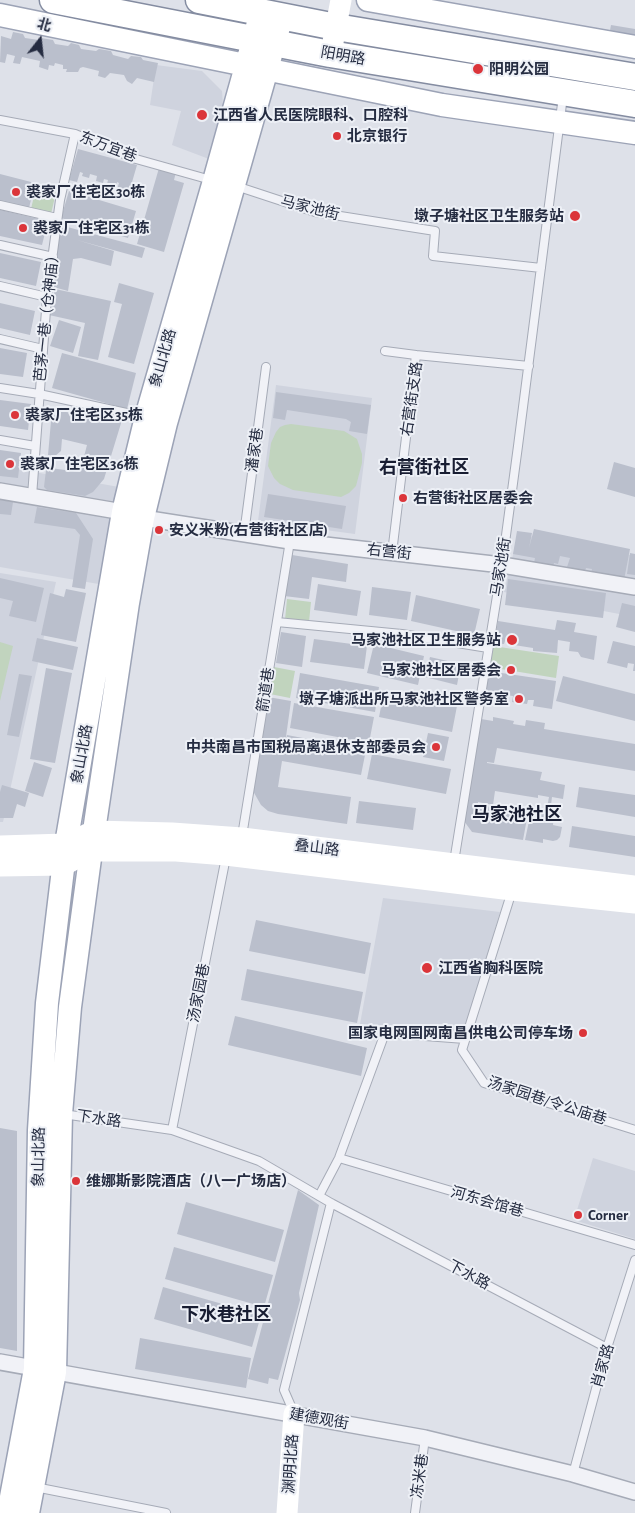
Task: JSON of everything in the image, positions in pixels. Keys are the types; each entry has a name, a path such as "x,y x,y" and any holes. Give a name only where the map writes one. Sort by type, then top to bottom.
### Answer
{"highway":[{"name":"阳明路","path":"53,0 330,54 635,104"},
{"name":"阳明路","path":"199,0 336,27 635,77"}],"main road":[{"path":"330,54 341,0"},
{"path":"368,0 635,47"},
{"path":"0,15 442,105 635,133"},
{"name":"象山北路","path":"8,1513 45,1370 39,1130 47,1003 65,854 133,515 146,417 224,183 271,15"},
{"name":"象山北路","path":"28,1513 33,1487 45,1370 61,1114 70,1007 92,841 128,603 133,515 166,423 224,183"},
{"name":"叠山路","path":"0,866 65,854 92,841 172,833 242,838 635,886"},
{"name":"叠山路","path":"92,841 226,855 512,890 635,902"},
{"name":"叠山路","path":"0,846 65,854"},
{"name":"渊明北路","path":"288,1513 294,1414"}],"street":[{"name":"右营街","path":"0,491 290,541 502,565 635,587"},
{"name":"建德观街","path":"0,1362 425,1438 573,1474 635,1492"}],"lane":[{"name":"马家池街","path":"454,865 502,565 564,92"},
{"name":"东万宜巷","path":"0,120 75,134 136,159 224,183"},
{"name":"芭茅一巷（仓神庙）","path":"32,496 47,297 60,200 75,134"},
{"name":"马家池街","path":"224,183 315,212 435,231 433,256 541,268"},
{"path":"0,204 58,218"},
{"path":"0,245 53,257"},
{"path":"0,286 47,297"},
{"path":"0,339 43,349"},
{"path":"385,351 416,355"},
{"name":"右营街支路","path":"392,553 416,355 529,366"},
{"name":"潘家巷","path":"244,534 266,367"},
{"path":"0,388 39,394 146,417"},
{"path":"0,440 35,446"},
{"name":"箭道巷","path":"242,838 290,541"},
{"path":"277,622 402,634 488,648"},
{"name":"汤家园巷","path":"172,1130 226,855"},
{"name":"汤家园巷/令公庙巷","path":"512,890 462,1050 484,1083 635,1130"},
{"path":"319,1196 339,1158 385,1033 466,1039"},
{"name":"下水路","path":"61,1114 172,1130 259,1161 330,1202 607,1348"},
{"name":"河东会馆巷","path":"339,1158 635,1245"},
{"path":"294,1414 284,1390 330,1202"},
{"name":"肖家路","path":"573,1474 607,1348 635,1260"},
{"name":"冻米巷","path":"415,1513 425,1438"},
{"path":"33,1487 166,1513"}],"shaded area":[{"name":"江西省人民医院眼科、口腔科","path":"156,65 202,71 222,91 224,119 209,159 172,145 181,111 150,105"},
{"path":"276,385 372,398 355,534 258,521"},
{"path":"0,466 136,490 116,587 0,567"},
{"path":"518,534 635,556 635,617 504,592"},
{"path":"0,573 56,582 3,822 0,822"},
{"name":"江西省胸科医院","path":"383,898 500,912 464,1036 360,1024"},
{"path":"593,1158 635,1171 635,1239 574,1220"}],"green space":[{"path":"37,183 57,188 51,214 31,209"},
{"path":"291,424 344,431 357,439 362,454 362,463 356,486 349,493 341,497 293,490 280,484 274,478 268,466 271,443 280,427"},
{"path":"287,599 311,602 309,622 285,620"},
{"path":"0,642 13,646 0,701"},
{"path":"493,646 559,656 556,678 489,667"},
{"path":"274,667 295,671 290,698 270,694"}],"building":[{"path":"611,25 635,29 635,45 608,41"},
{"path":"13,32 23,34 25,38 53,40 55,44 68,46 71,43 79,45 81,49 111,51 113,55 128,59 131,56 141,57 143,60 158,63 154,82 137,78 132,84 127,81 124,75 110,73 105,78 98,76 99,71 83,67 78,72 66,72 67,69 63,69 63,65 55,63 54,66 49,65 48,70 39,67 40,61 22,57 20,64 13,63 15,56 7,54 5,63 0,62 1,36 11,39"},
{"path":"78,149 137,165 128,196 116,193 119,183 117,182 116,187 107,184 108,180 104,179 103,183 96,181 97,176 90,174 89,178 82,176 83,173 80,172 77,182 69,180"},
{"path":"159,168 176,172 174,180 184,183 164,252 137,244"},
{"name":"裘家厂住宅区30栋","path":"0,174 35,183 29,208 0,201"},
{"path":"69,191 136,211 128,238 61,218"},
{"name":"裘家厂住宅区31栋","path":"0,210 48,221 42,245 0,236"},
{"path":"60,225 145,248 142,258 77,240 114,251 111,266 81,258 73,259 68,291 50,286"},
{"path":"0,253 41,262 36,286 0,278"},
{"path":"119,283 154,293 134,364 108,357 122,304 114,302"},
{"path":"55,289 111,301 98,360 78,356 85,323 49,315"},
{"path":"0,303 35,311 30,335 0,328"},
{"path":"59,320 81,327 73,353 50,346"},
{"path":"0,348 27,353 23,377 0,374"},
{"path":"62,353 136,373 127,409 52,388"},
{"path":"276,392 371,405 367,434 349,431 351,422 346,419 287,410 285,420 273,418"},
{"name":"裘家厂住宅区35栋","path":"0,400 31,404 28,430 0,426"},
{"path":"52,410 122,420 104,479 93,492 85,496 47,490 44,487 46,470 50,468 80,472 87,445 62,439 61,451 55,456 48,455"},
{"name":"裘家厂住宅区36栋","path":"0,450 21,453 18,478 0,476"},
{"path":"614,462 635,468 635,497 607,489"},
{"path":"268,494 346,506 342,529 264,517"},
{"path":"0,500 13,502 11,515 0,514"},
{"path":"37,507 76,513 93,539 85,589 72,587 80,535 75,529 34,523"},
{"path":"534,529 630,549 624,580 591,573 592,569 586,568 585,571 567,567 570,558 560,556 558,564 554,563 553,567 534,563 535,558 513,554 517,531 532,533 529,548"},
{"path":"630,553 635,554 635,575 627,574"},
{"path":"292,555 348,564 346,582 312,577 309,599 284,596 289,560"},
{"path":"0,578 44,588 36,622 9,616 13,601 0,598"},
{"path":"508,579 606,593 603,618 505,605"},
{"path":"318,584 361,591 357,616 314,610"},
{"path":"372,587 411,592 407,620 369,615"},
{"path":"66,589 86,593 76,642 41,635 50,593 64,597"},
{"path":"416,595 480,609 474,635 411,621"},
{"path":"622,603 635,606 635,632 616,627"},
{"path":"557,620 576,623 574,632 597,636 594,660 581,657 578,652 569,651 570,642 558,640 557,653 533,651 533,648 514,645 514,642 494,643 498,621 555,630"},
{"path":"281,632 306,636 302,667 276,663"},
{"path":"37,638 78,647 73,670 32,661"},
{"path":"314,639 367,646 364,669 310,662"},
{"path":"613,641 635,646 635,671 633,671 634,664 628,663 627,668 607,663"},
{"path":"374,644 424,656 418,685 367,673"},
{"path":"430,657 461,664 457,685 425,677"},
{"path":"46,668 72,673 55,763 30,759"},
{"path":"488,671 556,681 552,709 533,706 534,700 528,700 527,704 512,702 513,696 493,693 493,698 484,697"},
{"path":"300,673 379,687 375,712 296,698"},
{"path":"19,674 32,676 19,737 7,735"},
{"path":"563,676 635,694 635,721 556,701"},
{"path":"384,692 457,706 452,732 379,717"},
{"path":"268,697 291,701 284,751 287,735 366,750 361,775 282,761 278,787 351,797 347,824 278,814 268,811 261,805 253,791 253,782"},
{"path":"294,703 374,717 369,743 290,728"},
{"path":"493,717 514,721 513,724 525,726 526,720 545,723 544,729 635,744 635,771 497,748 494,763 487,763 542,772 540,780 565,785 563,799 552,797 550,813 554,813 553,825 562,827 560,837 553,841 543,839 543,843 525,840 529,821 537,822 539,811 546,813 549,797 538,795 538,798 495,791 493,805 478,802 478,805 528,813 523,840 472,832 464,821 481,719 493,721"},
{"name":"中共南昌市国税局离退休支部委员会","path":"428,733 449,737 444,761 423,757"},
{"path":"372,754 451,769 446,794 367,779"},
{"path":"34,762 52,768 43,797 25,791"},
{"path":"2,785 29,793 25,807 17,804 13,818 0,818 0,792"},
{"path":"579,787 635,795 635,817 576,807"},
{"path":"359,801 416,808 413,830 356,823"},
{"path":"572,826 635,836 635,857 569,847"},
{"path":"256,920 371,943 365,974 249,951"},
{"path":"247,969 363,992 357,1023 241,1000"},
{"path":"235,1016 367,1048 361,1076 228,1045"},
{"path":"0,1128 17,1131 17,1351 0,1348"},
{"path":"298,1190 319,1205 299,1293 300,1300 278,1380 269,1378 268,1384 248,1379"},
{"path":"186,1202 284,1230 275,1262 177,1234"},
{"path":"174,1247 273,1275 264,1307 165,1279"},
{"path":"163,1287 261,1315 252,1347 154,1319"},
{"path":"140,1338 251,1358 246,1388 135,1369"}],"place":[{"name":"阳明公园","path":"478,69"},
{"name":"江西省人民医院眼科、口腔科","path":"202,115"},
{"name":"北京银行","path":"337,136"},
{"name":"裘家厂住宅区30栋","path":"16,192"},
{"name":"墩子塘社区卫生服务站","path":"575,216"},
{"name":"裘家厂住宅区31栋","path":"23,228"},
{"name":"裘家厂住宅区35栋","path":"15,415"},
{"name":"裘家厂住宅区36栋","path":"10,464"},
{"name":"右营街社区居委会","path":"403,498"},
{"name":"安义米粉(右营街社区店)","path":"159,530"},
{"name":"马家池社区卫生服务站","path":"512,640"},
{"name":"马家池社区居委会","path":"511,670"},
{"name":"墩子塘派出所马家池社区警务室","path":"519,699"},
{"name":"中共南昌市国税局离退休支部委员会","path":"436,747"},
{"name":"江西省胸科医院","path":"427,968"},
{"name":"国家电网国网南昌供电公司停车场","path":"583,1033"},
{"name":"维娜斯影院酒店（八一广场店）","path":"76,1181"},
{"name":"Corner","path":"578,1215"}],"district":[{"name":"右营街社区","path":"424,468"},
{"name":"马家池社区","path":"517,815"},
{"name":"下水巷社区","path":"226,1315"}]}
